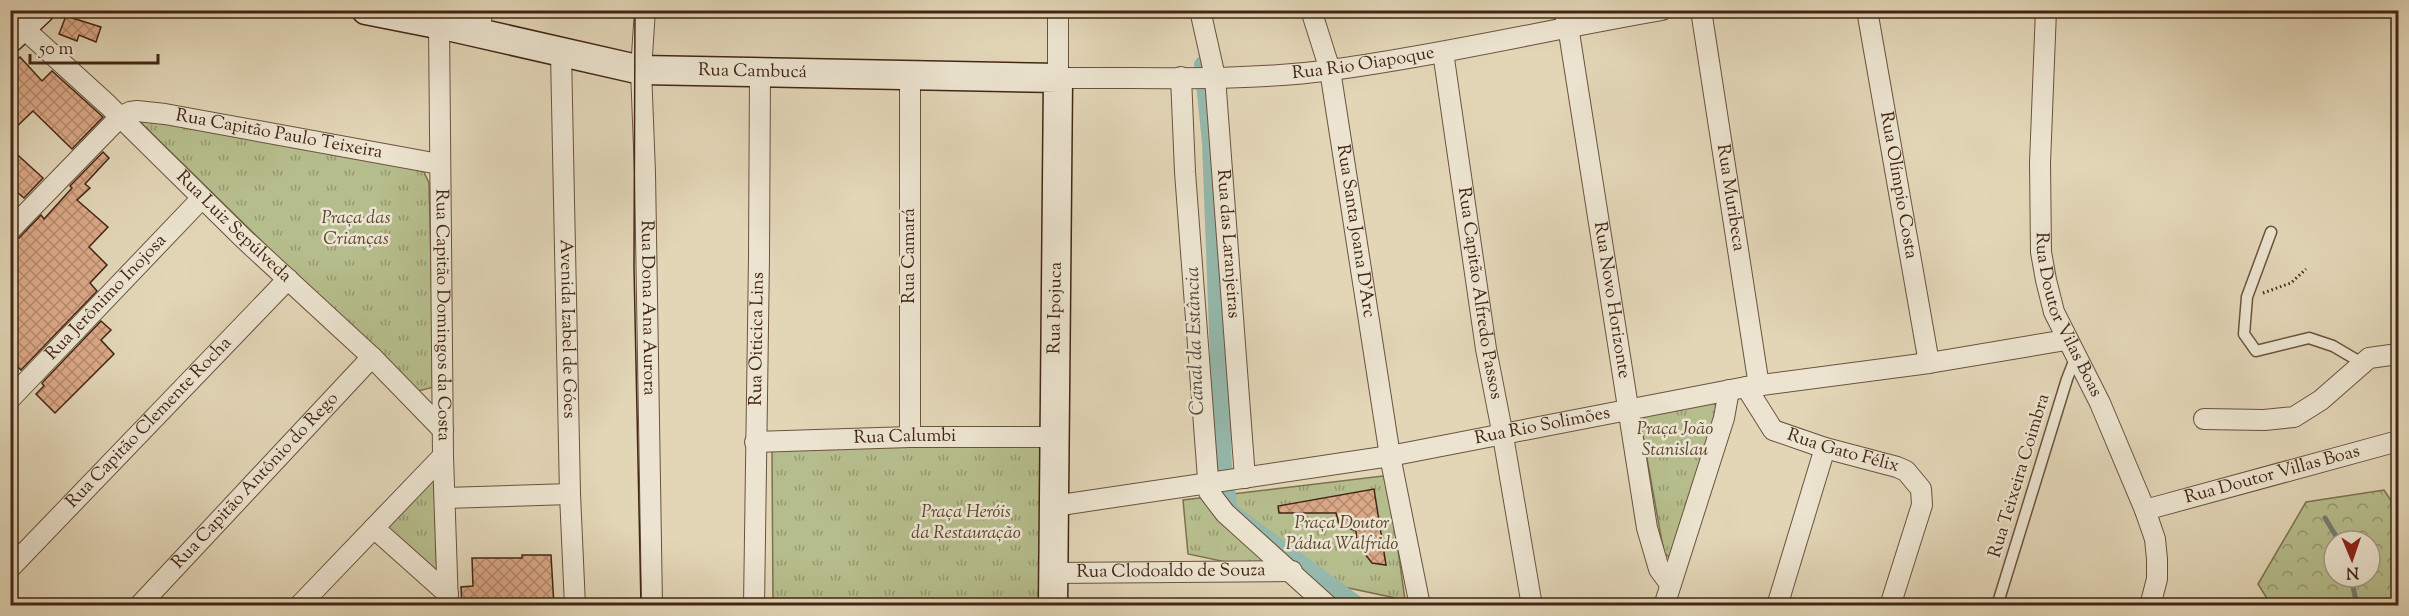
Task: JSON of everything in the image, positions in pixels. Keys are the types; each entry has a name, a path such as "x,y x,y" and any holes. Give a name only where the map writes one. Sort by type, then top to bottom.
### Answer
{"main road":[{"name":"Rua Cambucá","path":"366,10 445,26 481,22 561,53 641,70 1058,78"},
{"name":"Rua Ipojuca","path":"1053,606 1058,78"}],"street":[{"name":"Rua Dona Ana Aurora","path":"645,10 641,70 645,173 652,606"},
{"name":"Rua Ipojuca","path":"1058,10 1058,78"},
{"name":"Rua das Laranjeiras","path":"1200,10 1214,77 1242,478"},
{"name":"Rua Santa Joana D'Arc","path":"1311,10 1330,70 1390,456 1420,606"},
{"name":"Rua Rio Oiapoque","path":"1058,78 1214,77 1330,70 1443,52 1566,18 1662,10"},
{"name":"Rua Muribeca","path":"1701,10 1745,387"},
{"name":"Rua Olímpio Costa","path":"1867,10 1929,363"},
{"name":"Rua Doutor Vilas Boas","path":"2046,10 2040,163 2042,252 2054,312 2100,403 2155,539 2157,579 2150,606"},
{"name":"Rua Novo Horizonte","path":"1566,18 1649,536 1659,569 1670,584"},
{"name":"Rua Luiz Sepúlveda","path":"26,20 202,198 372,357 443,430"},
{"name":"Rua Capitão Domingos da Costa","path":"445,26 439,164 443,456 448,600"},
{"name":"Rua Capitão Alfredo Passos","path":"1443,52 1485,349 1503,435 1532,606"},
{"name":"Avenida Izabel de Góes","path":"561,53 570,494 575,606"},
{"name":"Rua Oiticica Lins","path":"754,606 760,72"},
{"name":"Rua Camará","path":"910,76 910,437"},
{"name":"Rua das Laranjeiras","path":"1184,77 1185,172 1211,481"},
{"name":"Rua Capitão Paulo Teixeira","path":"120,117 130,112 147,111 439,164"},
{"path":"10,230 120,117"},
{"name":"Rua Jerônimo Inojosa","path":"10,399 202,198"},
{"name":"Rua Capitão Clemente Rocha","path":"10,568 288,279"},
{"name":"Rua Rio Solimões","path":"1054,506 1390,456 1745,387 1929,363 2071,348"},
{"path":"2204,419 2264,420 2294,417 2321,400 2362,363 2376,355 2398,354"},
{"name":"Rua Capitão Antônio do Rego","path":"139,606 372,357"},
{"name":"Rua Gato Félix","path":"1745,387 1773,430 1825,448 1897,467 1914,478 1921,489 1922,505 1890,606"},
{"path":"1664,606 1724,418 1745,387"},
{"name":"Rua Calumbi","path":"755,442 910,437 1054,437"},
{"name":"Rua Doutor Villas Boas","path":"2145,510 2398,441"},
{"path":"1778,606 1825,448"},
{"path":"299,606 443,456"},
{"path":"1211,481 1215,502 1225,513 1292,571 1328,606"},
{"path":"444,498 570,494"},
{"path":"374,528 448,600"},
{"name":"Rua Clodoaldo de Souza","path":"1053,573 1292,571"}],"lane":[{"path":"2391,10 2398,12"},
{"path":"2271,232 2247,297 2244,334 2256,351 2309,338 2333,346 2362,363"},
{"name":"Rua Teixeira Coimbra","path":"1997,606 2067,379 2071,348"}],"path":[{"path":"2392,247 2398,246"},
{"path":"2247,297 2291,283 2306,269"}],"green space":[{"name":"Praça das Crianças","path":"132,114 405,165 424,172 429,183 434,387 418,391"},
{"name":"Praça João Stanislau","path":"1714,402 1717,409 1671,556 1668,556 1664,553 1642,422 1645,416"},
{"name":"Praça Heróis da Restauração","path":"782,443 1045,444 1049,605 773,605 772,451"},
{"name":"Praça Doutor Pádua Walfrido","path":"1383,476 1388,479 1405,600 1188,554 1183,500"},
{"path":"432,480 434,481 437,573 384,525"},
{"path":"2384,490 2398,511 2398,605 2271,605 2258,584 2306,502"}],"building":[{"path":"66,16 101,27 96,42 79,35 77,41 59,34"},
{"path":"20,57 42,81 52,71 103,117 72,149 33,111 10,133 10,66"},
{"path":"10,148 43,178 24,198 10,186"},
{"path":"103,152 109,158 85,184 90,188 77,200 108,227 89,247 107,265 90,283 97,291 21,370 10,360 10,242 19,238 41,215 44,219 72,188 70,186"},
{"path":"101,321 111,330 101,340 114,354 55,413 36,394 44,386 42,383"},
{"path":"1374,489 1386,565 1372,563 1357,544 1356,531 1339,524 1336,513 1279,513 1278,506"},
{"path":"522,555 551,555 554,606 462,606 461,587 473,586 472,558 522,558"}],"waterway":[{"name":"Canal da Estância","path":"1203,65 1211,142 1223,466 1229,511 1358,606"},
{"path":"2325,518 2332,529"},
{"path":"2353,589 2357,606"}],"tram line":[{"path":"635,10 634,267 641,606"}]}
